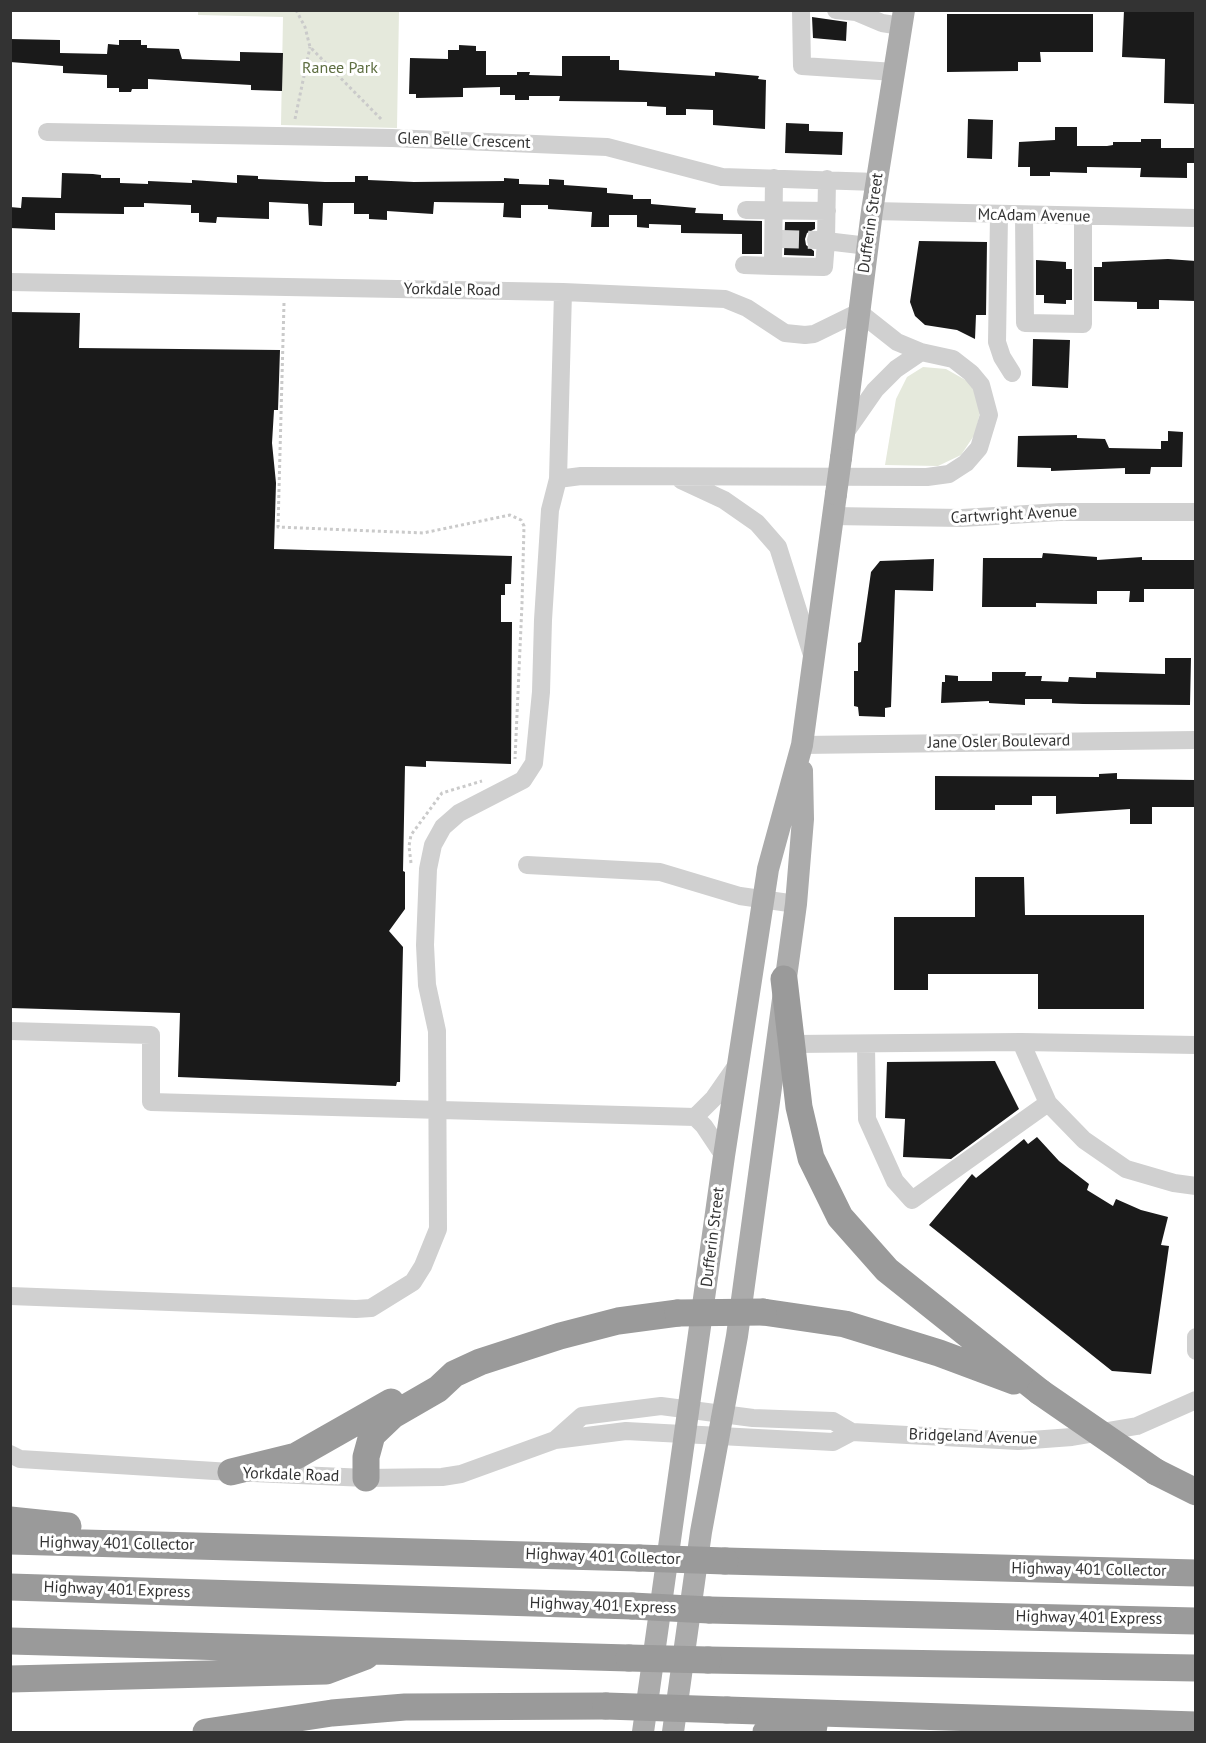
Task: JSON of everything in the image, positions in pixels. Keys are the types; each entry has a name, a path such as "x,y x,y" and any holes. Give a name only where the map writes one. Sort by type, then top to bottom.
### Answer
{"highway":[{"path":"784,979 799,1107 811,1158 840,1217 887,1270 1040,1392 1156,1472 1196,1492"},
{"path":"231,1472 296,1455 435,1376 454,1374 495,1357 560,1336 618,1321 678,1313 763,1312 844,1324 949,1356 1040,1392"},
{"path":"366,1478 366,1457 372,1435 393,1415 438,1389 454,1374"},
{"path":"10,1520 305,1548"},
{"name":"Highway 401 Collector","path":"10,1541 1196,1573"},
{"name":"Highway 401 Express","path":"10,1587 709,1610 1196,1621"},
{"path":"10,1641 708,1660 1196,1668"},
{"path":"10,1679 326,1671 379,1651"},
{"path":"206,1732 332,1713 405,1707 606,1706 1196,1725"},
{"path":"766,1732 890,1716"}],"main road":[{"name":"Dufferin Street","path":"643,1732 724,1156 768,869 802,745 872,211 903,18"},
{"name":"Dufferin Street","path":"673,1732 720,1424 737,1336 796,904 803,819 802,745"}],"street":[{"path":"801,10 802,66 895,72"},
{"path":"836,10 856,12 882,23 903,18"},
{"name":"Glen Belle Crescent","path":"47,132 392,138 607,147 722,177 877,182"},
{"path":"773,266 777,238 773,211 774,178"},
{"path":"744,265 824,267 821,240 827,211 827,179"},
{"path":"746,210 827,211"},
{"name":"McAdam Avenue","path":"872,211 1196,218"},
{"path":"999,215 997,342 1002,357 1012,373"},
{"path":"1024,215 1025,323 1072,324 1083,324 1083,216"},
{"path":"821,240 868,246"},
{"name":"Yorkdale Road","path":"10,282 563,292 725,298 747,308 785,333 795,335 814,334 859,312"},
{"path":"10,1296 334,1310 371,1308 413,1282 438,1229 437,1031 427,985 425,945 428,869 433,845 443,827 459,813 515,786 523,780 534,763 541,692 550,510 558,479 563,292"},
{"path":"558,479 581,476 927,477 949,474 966,464 979,448 986,432 989,415 981,386 971,373 953,359 921,352 897,342 859,312"},
{"path":"843,435 875,390 896,369 921,352"},
{"path":"676,478 724,500 757,524 778,547 813,660"},
{"name":"Cartwright Avenue","path":"834,505 962,518 1060,512 1196,512"},
{"name":"Jane Osler Boulevard","path":"802,745 1196,740"},
{"path":"527,865 660,872 740,896 796,904"},
{"path":"10,1031 151,1035 151,1102 694,1117 704,1126 724,1156"},
{"path":"792,1044 1021,1042 1196,1045"},
{"path":"1021,1042 1048,1104 1084,1140 1126,1169 1174,1183 1196,1186"},
{"path":"866,1044 867,1119 895,1181 912,1200 1048,1104"},
{"path":"694,1117 714,1098 738,1063"},
{"path":"1196,1337 1196,1351"},
{"name":"Bridgeland Avenue","path":"720,1424 833,1421 852,1432 1018,1441 1072,1437 1137,1425 1196,1400"},
{"name":"Yorkdale Road","path":"555,1440 582,1416 640,1407 690,1409 720,1424"},
{"name":"Yorkdale Road","path":"14,1459 366,1478 441,1477 461,1474 555,1440 640,1431 686,1433 720,1424"}],"path":[{"path":"294,138 294,124 310,47 305,27 296,10"},
{"path":"310,47 388,126 392,138"},
{"path":"284,301 278,527 423,533 510,515 521,520 524,526 513,765"},
{"path":"412,869 409,846 411,835 442,793 489,779"}],"green space":[{"name":"Ranee Park","path":"198,10 399,11 397,128 281,125 283,17 198,15"},
{"path":"923,367 946,369 969,382 982,404 975,434 961,455 938,466 885,465 896,399 907,377"}],"building":[{"path":"1124,10 1196,10 1194,104 1164,103 1165,59 1122,57"},
{"path":"947,14 1093,14 1093,52 1040,52 1041,62 1018,62 1018,71 947,72"},
{"path":"812,17 847,22 846,41 813,38"},
{"path":"10,39 60,40 60,53 107,54 108,44 119,45 119,40 141,40 141,45 147,45 147,48 179,49 182,59 240,61 240,52 283,53 282,91 251,90 251,85 148,79 148,89 119,92 119,88 107,88 107,75 63,73 63,66 10,62"},
{"path":"459,45 476,46 476,51 486,51 486,75 517,75 517,72 530,72 529,75 562,76 562,56 610,56 610,60 619,60 619,70 715,76 715,72 759,76 758,79 766,80 765,129 713,125 713,110 686,109 686,115 666,115 666,107 647,106 647,102 559,101 560,96 529,96 529,100 515,100 515,95 500,95 500,87 463,88 463,97 416,98 416,94 409,94 410,58 448,59 448,50 459,50"},
{"path":"968,119 993,120 992,159 967,158"},
{"path":"786,123 809,124 809,131 843,132 842,155 785,153"},
{"path":"1055,127 1077,127 1077,146 1107,146 1113,145 1113,142 1161,139 1161,148 1196,148 1196,163 1187,163 1187,178 1140,177 1141,168 1087,167 1087,173 1050,172 1050,176 1030,176 1030,167 1018,167 1019,142 1055,140"},
{"path":"62,173 101,175 101,178 120,178 120,183 148,184 148,181 192,183 192,180 237,183 237,175 258,176 258,179 325,182 355,182 355,176 368,176 368,180 414,182 504,181 504,178 519,179 519,184 549,185 549,179 564,180 564,185 607,188 607,193 633,195 633,199 651,199 651,204 696,208 695,213 723,214 723,220 762,221 762,254 742,254 742,234 681,233 681,225 649,224 649,228 637,227 637,215 609,215 609,227 591,227 592,212 548,209 548,205 521,205 521,218 503,217 504,203 434,202 433,214 387,211 387,220 369,219 369,214 354,214 354,203 323,203 322,226 309,225 308,204 269,202 269,219 217,217 216,223 199,222 199,213 191,213 191,205 144,203 144,207 124,207 124,214 55,213 55,230 10,228 10,207 21,208 22,197 61,198"},
{"path":"785,222 815,222 815,229 807,233 805,239 806,245 814,251 814,256 784,255"},
{"path":"919,241 987,242 986,315 976,315 975,339 957,330 925,325 915,316 910,302"},
{"path":"1168,259 1196,261 1196,301 1159,300 1159,309 1137,309 1137,302 1094,301 1094,267 1102,267 1102,262"},
{"path":"1036,260 1066,262 1066,269 1072,269 1072,300 1066,300 1066,304 1044,303 1044,295 1036,295"},
{"path":"10,312 80,313 79,348 280,350 278,410 274,410 272,443 276,483 274,549 512,556 511,584 505,584 505,595 501,595 501,622 512,622 511,764 426,761 426,767 405,766 403,871 405,872 405,909 389,931 403,947 400,1082 397,1082 396,1086 178,1077 180,1013 10,1008"},
{"path":"1033,339 1070,340 1068,388 1032,386"},
{"path":"1168,431 1183,432 1182,467 1151,467 1150,474 1125,474 1125,468 1051,471 1051,468 1017,467 1018,436 1077,435 1077,438 1105,439 1109,448 1161,449 1161,441 1168,441"},
{"path":"1043,553 1097,557 1097,560 1142,557 1142,560 1196,560 1196,589 1144,589 1144,602 1129,602 1130,591 1097,591 1097,604 1036,603 1036,607 982,607 983,558 1042,558"},
{"path":"934,559 933,591 895,590 891,707 885,708 885,717 859,716 858,707 854,706 854,671 858,671 858,643 861,642 871,572 880,561"},
{"path":"1165,658 1191,658 1190,705 1052,703 1052,699 1025,699 1025,705 989,703 989,701 941,703 942,682 945,682 945,675 958,676 958,681 992,681 992,672 1026,672 1025,676 1042,676 1041,681 1068,682 1069,677 1096,678 1096,672 1165,674"},
{"path":"1117,773 1117,779 1196,780 1196,807 1152,807 1152,824 1130,824 1130,809 1056,814 1056,796 1032,796 1032,805 995,805 995,810 935,810 935,776 1099,777 1099,774"},
{"path":"975,877 1024,877 1025,915 1144,915 1144,1009 1038,1009 1038,974 928,974 928,990 894,990 894,917 975,917"},
{"path":"995,1061 1019,1109 951,1159 903,1157 905,1119 885,1118 887,1062"},
{"path":"1037,1137 1059,1161 1089,1184 1087,1190 1113,1206 1116,1199 1141,1210 1168,1217 1161,1245 1169,1246 1151,1374 1112,1371 929,1225 972,1174 976,1178 1024,1139 1028,1144"}],"tunnel":[{"path":"781,239 816,240"}]}
